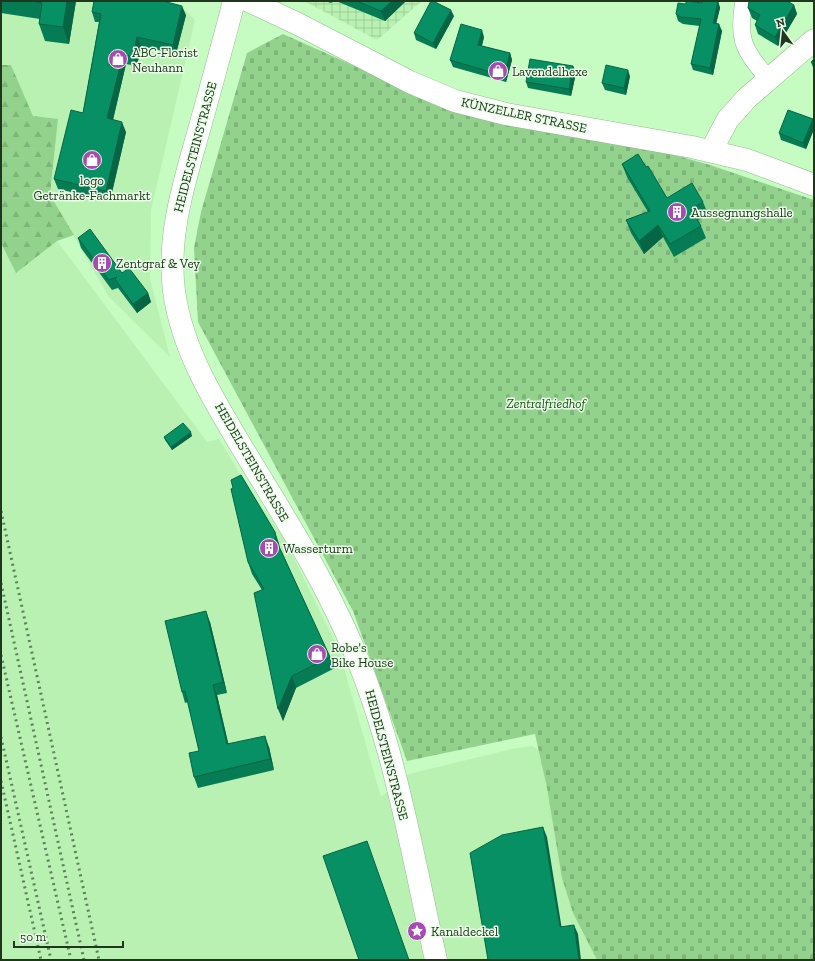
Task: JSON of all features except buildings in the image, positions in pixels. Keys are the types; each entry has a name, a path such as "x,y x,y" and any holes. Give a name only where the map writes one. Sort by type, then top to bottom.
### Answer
{"main road":[{"name":"HEIDELSTEINSTRASSE","path":"234,1 188,170 175,226 173,267 177,308 184,332 197,366 225,419 281,512 338,613 361,664 376,708 393,772 436,960"},
{"name":"KÜNZELLER STRASSE","path":"249,1 298,24 410,82 455,101 506,114 645,137 710,151 747,160 814,185"},
{"path":"710,151 728,119 747,98 814,40"}],"street":[{"path":"744,1 740,24 742,36 751,58 768,79"}],"shaded area":[{"path":"1,1 158,1 183,8 195,20 151,210 150,279 170,357 109,297 50,195 58,120 33,116 11,65 1,65"},
{"path":"288,1 422,1 377,40 308,3"},
{"path":"57,241 207,442 219,439 244,481 285,540 339,651 381,797 409,774 512,749 533,746 539,751 573,913 597,960 1,960 1,243 16,273"}],"green space":[{"name":"Zentralfriedhof","path":"283,34 462,114 510,126 639,145 710,165 814,200 814,960 597,960 573,913 562,878 547,788 535,734 407,761 353,611 198,322 194,248 201,212 247,53"},
{"path":"1,65 11,65 33,116 58,119 50,195 74,235 57,241 16,273 1,243"}],"railway":[{"path":"1,511 99,960"},
{"path":"1,583 84,960"},
{"path":"1,655 71,960"},
{"path":"1,737 51,960"},
{"path":"1,781 41,960"}],"place":[{"name":"ABC-Florist Neuhann","path":"118,59"},
{"name":"Lavendelhexe","path":"498,71"},
{"name":"logo Getränke-Fachmarkt","path":"92,160"},
{"name":"Aussegnungshalle","path":"677,212"},
{"name":"Zentgraf & Vey","path":"102,263"},
{"name":"Wasserturm","path":"269,548"},
{"name":"Robe's Bike House","path":"317,654"},
{"name":"Kanaldeckel","path":"417,931"}]}
